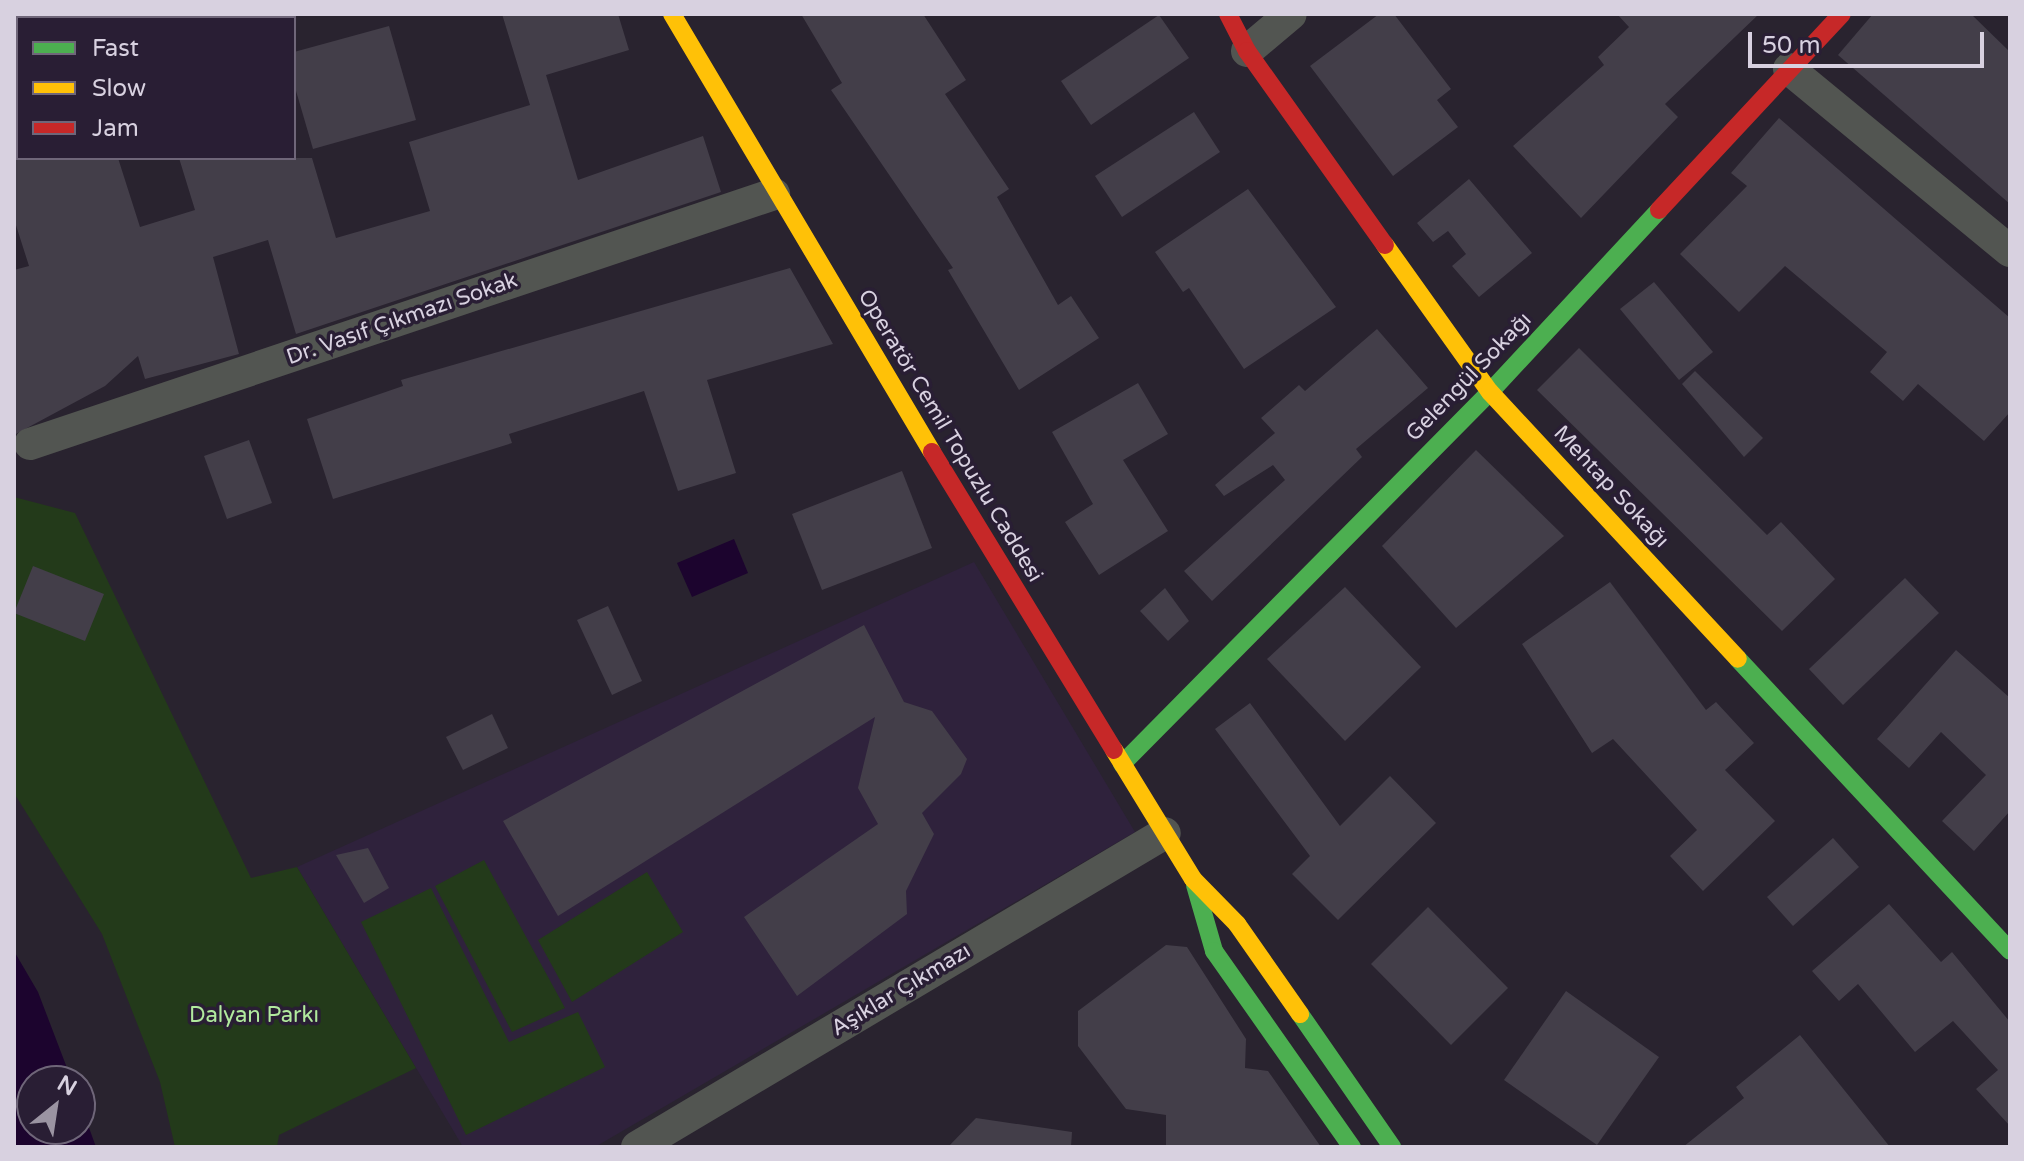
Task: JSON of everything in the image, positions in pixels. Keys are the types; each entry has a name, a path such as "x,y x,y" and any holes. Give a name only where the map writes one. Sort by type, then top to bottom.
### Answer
{"street":[{"name":"Operatör Cemil Topuzlu Caddesi","path":"672,14 774,194 1193,879 1237,924 1392,1147"},
{"name":"Mehtap Sokağı","path":"1228,14 1247,51 1490,392 2010,951"},
{"path":"1247,51 1291,14"},
{"name":"Gelengül Sokağı","path":"1122,764 1490,392 1842,14"},
{"path":"1789,69 2010,251"},
{"name":"Dr. Vasıf Çıkmazı Sokak","path":"30,444 774,194"},
{"name":"Aşıklar Çıkmazı","path":"637,1147 1165,833"},
{"name":"Operatör Cemil Topuzlu Caddesi","path":"1193,879 1214,951 1352,1147"}],"shaded area":[{"path":"734,539 748,573 692,597 677,563"},
{"path":"974,562 1135,832 595,1147 463,1147 297,867"},
{"path":"14,951 38,992 66,1065 16,1065 16,1145 96,1147 14,1147"}],"green space":[{"name":"Dalyan Parkı","path":"14,497 75,513 251,878 297,867 416,1068 279,1135 277,1147 175,1147 160,1082 102,934 14,793"},
{"path":"484,860 565,1008 512,1032 435,886"},
{"path":"647,872 683,932 572,1002 538,940"},
{"path":"431,888 509,1042 578,1012 605,1067 466,1135 361,922"}],"building":[{"path":"502,14 618,14 629,50 546,75 578,180 703,136 721,192 296,334 268,240 213,257 239,354 145,379 138,356 105,386 14,435 14,270 29,266 14,219 14,158 119,160 140,227 195,210 180,160 312,158 336,238 430,211 409,142 530,105"},
{"path":"801,14 923,14 966,80 945,94 1009,189 997,197 1058,305 1071,296 1099,338 1019,390 948,270 953,268 831,90 842,83"},
{"path":"1379,14 1394,14 1451,89 1437,100 1458,127 1393,176 1310,66"},
{"path":"1617,14 1759,14 1665,104 1678,117 1581,218 1513,146 1604,65 1598,57 1629,27"},
{"path":"1873,14 1971,14 2010,52 2010,204 1838,55"},
{"path":"1159,15 1189,58 1091,125 1061,81"},
{"path":"389,26 416,120 313,149 296,91 296,51"},
{"path":"1194,112 1220,152 1122,217 1095,176"},
{"path":"1779,118 2010,318 2010,412 1984,441 1918,384 1903,401 1870,372 1887,352 1785,266 1739,312 1680,254 1747,186 1731,173"},
{"path":"1469,179 1532,253 1479,297 1452,266 1466,254 1448,231 1433,242 1417,223"},
{"path":"1248,189 1336,307 1244,369 1189,288 1183,292 1155,252"},
{"path":"790,268 833,344 707,380 736,473 678,491 644,391 509,434 512,443 333,499 307,419 403,386 401,380"},
{"path":"1654,282 1713,352 1679,380 1620,309"},
{"path":"1377,329 1428,388 1356,449 1362,457 1212,601 1184,571 1285,480 1273,465 1224,496 1215,485 1275,433 1261,418 1299,385 1305,391"},
{"path":"1579,348 1767,535 1781,522 1835,579 1782,631 1537,390"},
{"path":"1695,371 1763,438 1744,457 1682,384"},
{"path":"1138,383 1168,434 1123,460 1168,531 1099,575 1065,522 1093,504 1052,432"},
{"path":"249,440 272,503 227,519 204,456"},
{"path":"1476,450 1564,536 1456,628 1382,546"},
{"path":"902,471 932,548 822,590 792,514"},
{"path":"33,566 104,594 85,641 14,613"},
{"path":"1905,578 1939,613 1843,705 1809,669"},
{"path":"1610,582 1706,710 1716,702 1754,743 1725,770 1775,821 1703,891 1670,856 1697,830 1613,739 1592,753 1522,644"},
{"path":"1345,587 1421,667 1345,741 1267,659"},
{"path":"1165,588 1189,621 1168,641 1140,611"},
{"path":"608,606 642,681 612,695 577,620"},
{"path":"864,625 904,702 932,711 967,759 961,774 922,813 934,834 906,891 907,914 797,996 744,917 878,824 858,788 875,717 558,916 503,821"},
{"path":"1956,650 2010,698 2010,811 1974,851 1942,821 1986,775 1941,732 1909,768 1877,739"},
{"path":"1250,703 1340,826 1390,776 1436,823 1338,920 1292,874 1310,856 1215,729"},
{"path":"492,714 508,748 463,770 446,737"},
{"path":"1833,838 1859,867 1793,926 1767,897"},
{"path":"368,848 389,888 364,903 336,855"},
{"path":"1889,904 1941,962 1952,952 2010,1022 2010,1126 1976,1089 1998,1070 1953,1021 1915,1052 1858,984 1839,1001 1812,971"},
{"path":"1428,907 1508,988 1451,1045 1371,964"},
{"path":"1166,945 1187,947 1246,1039 1245,1068 1268,1071 1321,1147 1166,1147 1166,1115 1126,1109 1078,1046 1078,1011"},
{"path":"1566,991 1659,1057 1597,1145 1504,1080"},
{"path":"1800,1035 1890,1147 1683,1147 1744,1098 1736,1087"},
{"path":"976,1118 1072,1132 1071,1147 948,1147"}],"traffic: fast":[{"path":"1122,764 1490,392 1659,210"},
{"path":"1738,659 2010,951"},
{"path":"1195,885 1214,951 1352,1147"},
{"path":"1300,1014 1392,1147"}],"traffic: slow":[{"path":"672,14 932,452"},
{"path":"1385,245 1490,392 1738,659"},
{"path":"1114,750 1193,879 1237,924 1300,1014"}],"traffic: jam":[{"path":"1228,14 1247,51 1385,245"},
{"path":"1659,210 1842,14"},
{"path":"932,452 1114,750"}]}
